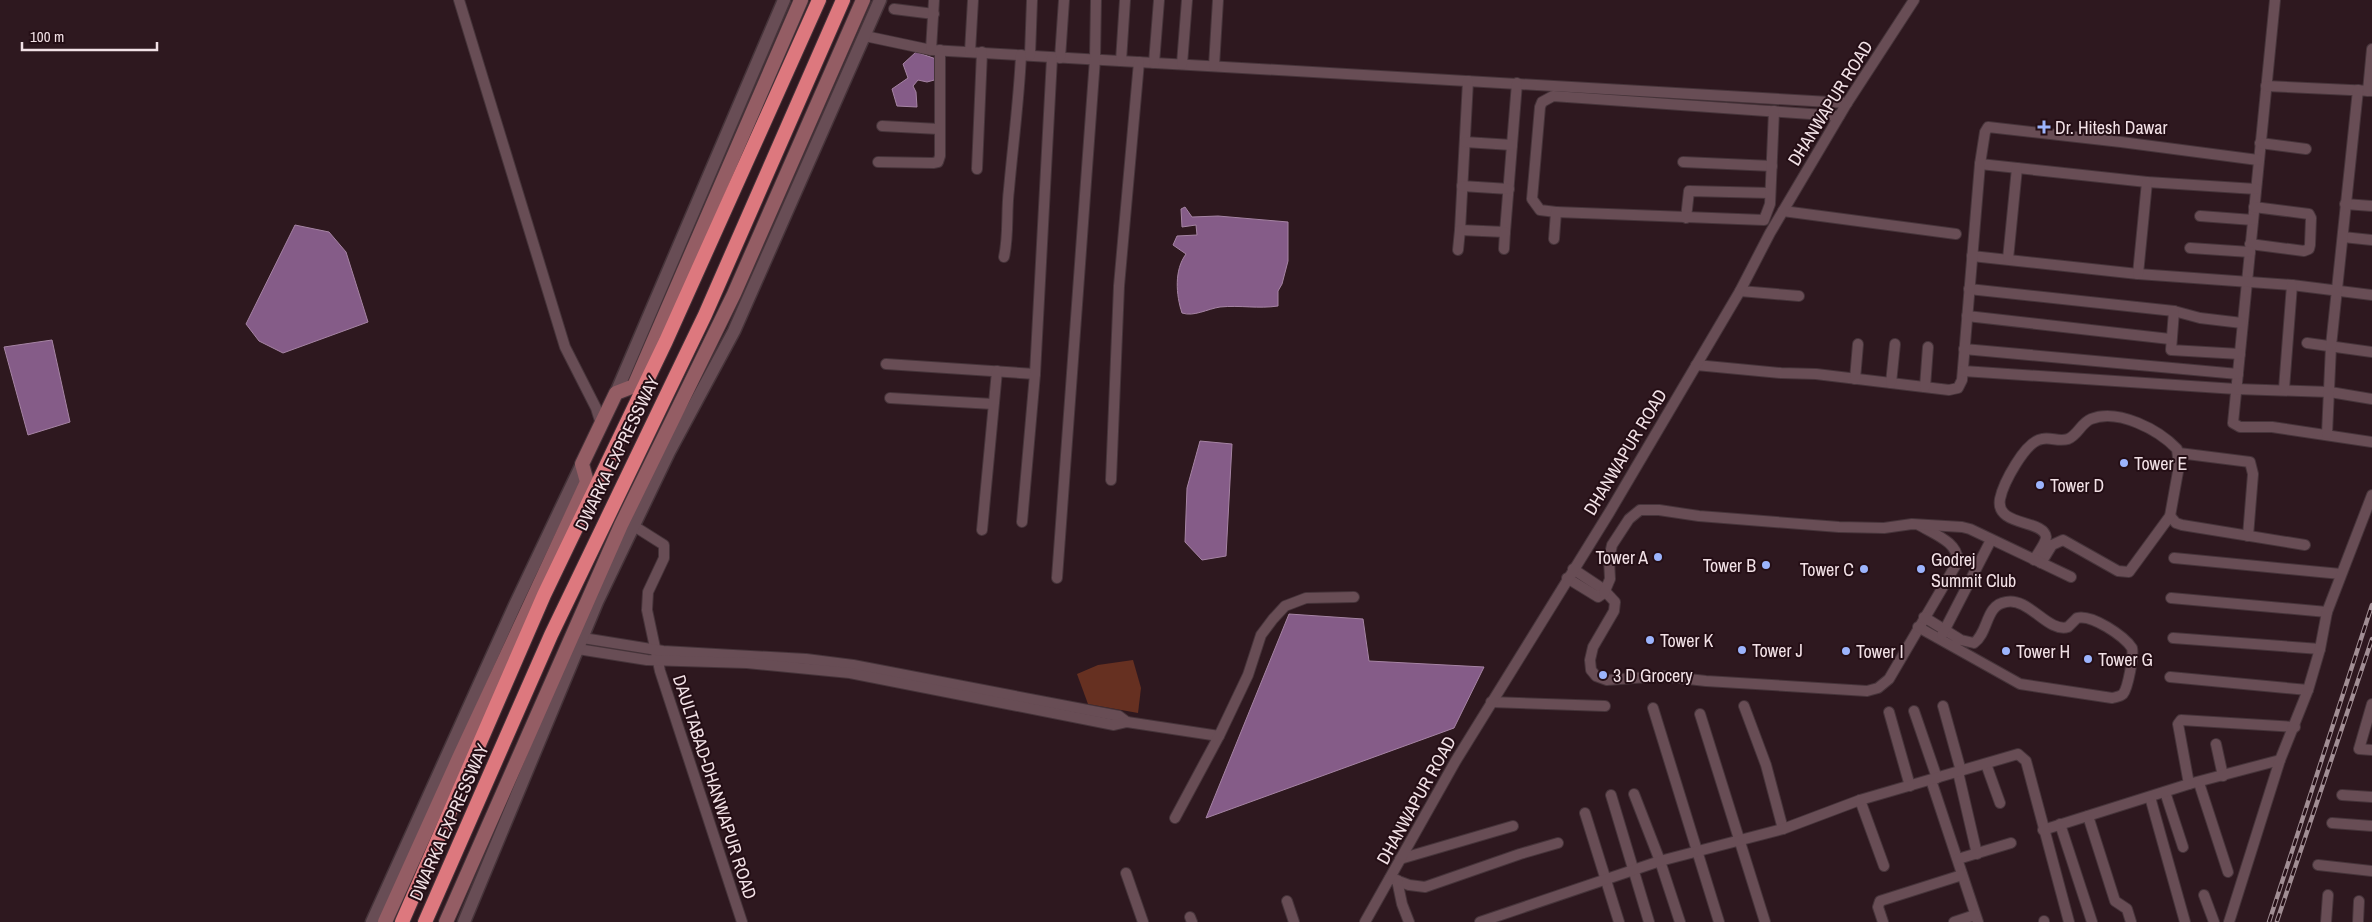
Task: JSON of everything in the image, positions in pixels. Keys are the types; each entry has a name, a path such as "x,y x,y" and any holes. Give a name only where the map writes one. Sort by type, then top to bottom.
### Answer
{"highway":[{"name":"DWARKA EXPRESSWAY","path":"402,922 544,595 666,341 819,0"},
{"name":"DWARKA EXPRESSWAY","path":"425,922 551,635 705,315 843,0"}],"main road":[{"path":"386,922 459,758 587,482 582,464 616,393 634,386 801,0"},
{"path":"446,922 481,845 519,774 534,723 621,525 734,294 863,0"}],"street":[{"path":"459,0 565,347 596,408 601,424"},
{"path":"616,393 784,0"},
{"path":"464,922 519,774 669,452 734,331 880,0"},
{"path":"878,162 933,164 938,162 940,156 934,0"},
{"path":"970,52 973,0"},
{"path":"1004,257 1007,244 1008,190 1032,0"},
{"path":"1022,522 1036,374 1056,58 1064,0"},
{"path":"1056,578 1095,59 1096,0"},
{"path":"1121,61 1126,0"},
{"path":"1154,63 1159,0"},
{"path":"1182,64 1187,0"},
{"path":"1214,66 1218,0"},
{"name":"DHANWAPUR ROAD","path":"1365,922 1394,879 1400,859 1491,702 1574,569 1740,291 1784,208 1847,103 1914,0"},
{"path":"2275,0 2232,421 2236,427 2272,427 2372,442"},
{"path":"894,9 934,14"},
{"path":"864,36 936,50 1847,103"},
{"path":"2327,434 2331,346 2345,204 2372,49"},
{"path":"977,169 982,52"},
{"path":"1111,480 1119,286 1139,62"},
{"path":"1458,250 1468,81"},
{"path":"1504,249 1516,84"},
{"path":"2266,86 2366,91"},
{"path":"1774,111 1770,199 1764,220 1556,212 1540,210 1532,199 1540,107 1547,98 1561,96 1774,111 1839,116"},
{"path":"882,126 939,128"},
{"path":"1696,365 1855,379 1949,390 1961,386 1980,164 1984,135 1988,128 2121,142 2258,160"},
{"path":"1465,142 1512,145"},
{"path":"2260,144 2306,149"},
{"path":"1683,162 1772,166"},
{"path":"1980,164 2147,182 2256,190"},
{"path":"2008,259 2017,168"},
{"path":"2138,274 2147,182"},
{"path":"1462,186 1509,189"},
{"path":"1686,218 1689,191 1770,199 1784,208 1956,234"},
{"path":"2345,204 2372,206"},
{"path":"2190,248 2250,248 2304,251 2309,249 2311,218 2309,214 2254,207"},
{"path":"1554,239 1556,212"},
{"path":"2200,216 2252,220"},
{"path":"1460,230 1505,232"},
{"path":"2343,237 2372,240"},
{"path":"1972,256 2138,274 2292,285 2372,295"},
{"path":"2284,389 2292,285"},
{"path":"1969,289 2174,311 2200,318 2242,323"},
{"path":"1740,291 1799,296"},
{"path":"2174,311 2170,340 2170,347 2174,351 2240,354"},
{"path":"1967,316 2170,340"},
{"path":"2307,343 2372,352"},
{"path":"1855,379 1858,344"},
{"path":"1891,383 1895,344"},
{"path":"1925,387 1928,347"},
{"path":"1964,349 2238,374"},
{"path":"886,364 1036,374"},
{"path":"982,530 997,371"},
{"path":"1963,371 2330,392 2372,400"},
{"path":"890,398 993,404"},
{"path":"2101,417 2127,418 2174,446 2179,453 2174,503 2170,516 2129,572 2118,571 2063,540 2052,545 2038,562 2045,534 2041,530 2010,518 2004,513 2000,504 2002,493 2022,454 2034,442 2042,438 2061,440 2068,438 2091,419 2101,417"},
{"path":"2179,453 2250,462 2253,466 2253,474 2248,536"},
{"path":"372,922 515,605 582,464"},
{"path":"2229,922 2280,760 2295,727 2308,690 2320,649 2327,612 2372,496"},
{"path":"1567,578 1598,597 1604,593 1610,579 1609,559 1612,545 1629,518 1640,510 1659,510 1699,516 1838,527 1884,528 1919,525 1962,527 1970,529 2071,577"},
{"path":"2170,516 2176,523 2182,525 2305,545"},
{"path":"1574,569 1614,600 1616,608 1593,647 1590,660 1591,670 1596,676 1607,680 1662,676 1706,681 1868,691 1878,688 1889,679 1957,563 1958,554 1954,547 1919,525"},
{"name":"DAULTABAD-DHANWAPUR ROAD","path":"634,526 664,545 664,558 646,601 657,656 742,922"},
{"path":"1939,640 1991,540"},
{"path":"2174,558 2341,574"},
{"path":"1175,818 1219,736 1248,675 1261,635 1273,619 1285,606 1306,598 1354,597"},
{"path":"2171,598 2327,612"},
{"path":"1918,627 2020,684 2099,697 2112,698 2124,693 2133,650 2128,643 2106,626 2086,617 2077,618 2068,627 2058,628 2030,609 2016,602 2007,601 1993,609 1982,634 1974,643 1968,642 1924,617"},
{"path":"2173,638 2320,649"},
{"path":"580,643 657,656 795,666 850,673 958,691 1114,725 1127,722 1219,736"},
{"path":"2170,676 2308,690"},
{"path":"1491,702 1605,706"},
{"path":"2372,704 2370,720 2359,749 2372,750"},
{"path":"1744,706 1764,758 1783,828"},
{"path":"1943,706 1977,854"},
{"path":"1653,708 1719,922"},
{"path":"1914,711 1962,875 1977,918 1954,922"},
{"path":"1889,712 1910,786"},
{"path":"1700,714 1765,922"},
{"path":"2228,872 2194,784 2178,724 2183,719 2295,727"},
{"path":"2216,744 2224,776"},
{"path":"1480,922 1660,861 1783,828 1860,800 2018,754 2023,757 2069,922"},
{"path":"2042,830 2165,792 2280,760"},
{"path":"1986,764 2000,803"},
{"path":"2165,792 2183,847"},
{"path":"1634,794 1660,861 1680,922"},
{"path":"1611,795 1649,922"},
{"path":"2342,795 2372,797"},
{"path":"2150,797 2185,922"},
{"path":"1860,800 1884,866"},
{"path":"1585,813 1619,922"},
{"path":"2088,816 2115,901 2127,909 2131,922"},
{"path":"2332,823 2372,826"},
{"path":"2060,824 2092,922"},
{"path":"1400,859 1513,826"},
{"path":"1394,879 1417,887 1430,886 1520,854 1558,843"},
{"path":"1958,859 2011,843"},
{"path":"2318,865 2372,871"},
{"path":"1126,872 1143,922"},
{"path":"1883,922 1878,907 1880,901 1962,875"},
{"path":"1394,879 1409,922"},
{"path":"2204,895 2214,922"},
{"path":"2326,922 2328,895"},
{"path":"1287,901 1294,922"},
{"path":"2358,922 2359,901"}],"shaded area":[{"path":"916,52 939,60 938,79 927,82 918,80 913,86 916,92 917,107 897,106 892,89 908,78 903,64"},
{"path":"1185,207 1192,217 1218,216 1288,222 1288,261 1282,284 1278,291 1278,306 1220,307 1196,313 1182,313 1177,283 1179,267 1186,254 1173,245 1177,236 1197,235 1196,225 1182,227 1181,209"},
{"path":"295,225 329,232 346,252 368,322 283,353 259,341 246,324"},
{"path":"52,340 70,422 28,435 4,347"},
{"path":"1200,441 1232,444 1226,556 1202,560 1185,542 1187,488"},
{"path":"1289,614 1363,619 1369,661 1484,667 1454,728 1206,818"},
{"path":"1133,660 1141,688 1138,713 1088,704 1077,674 1098,665"}],"railway":[{"path":"2269,922 2372,605"},
{"path":"2277,921 2372,639"}],"place":[{"name":"Dr. Hitesh Dawar","path":"2044,127"},
{"name":"Tower E","path":"2124,463"},
{"name":"Tower D","path":"2040,485"},
{"name":"Tower A","path":"1658,557"},
{"name":"Tower B","path":"1766,565"},
{"name":"Tower C","path":"1864,569"},
{"name":"Godrej Summit Club","path":"1921,569"},
{"name":"Tower K","path":"1650,640"},
{"name":"Tower J","path":"1742,650"},
{"name":"Tower I","path":"1846,651"},
{"name":"Tower H","path":"2006,651"},
{"name":"Tower G","path":"2088,659"},
{"name":"3 D Grocery","path":"1603,675"}]}
